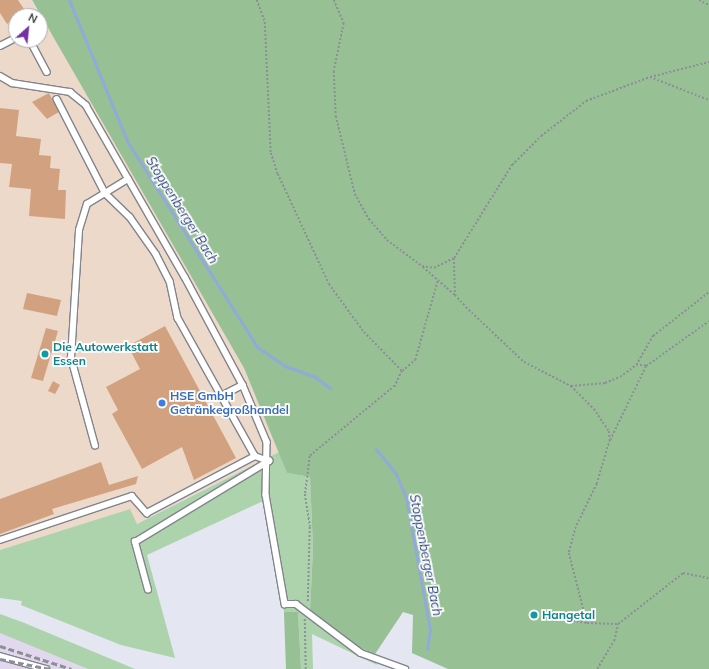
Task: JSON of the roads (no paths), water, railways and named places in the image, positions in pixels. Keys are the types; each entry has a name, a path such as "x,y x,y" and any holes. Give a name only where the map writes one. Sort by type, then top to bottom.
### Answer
{"lane":[{"path":"34,48 48,72"},
{"path":"0,76 12,83 70,92 86,105 243,385 267,442 269,461 266,495 285,604 296,604 306,614 356,650 404,669"},
{"path":"57,99 105,193 130,217 156,254 170,282 178,318 223,395 255,456 269,461"},
{"path":"95,446 71,358 79,230 87,204 128,179"},
{"path":"223,395 243,385"},
{"path":"0,540 132,496 147,513 255,456"},
{"path":"148,590 135,542 269,461"},
{"path":"0,656 26,661 46,669"}],"waterway":[{"name":"Stoppenberger Bach","path":"69,0 127,141 257,347 285,366 315,377 330,388"},
{"name":"Stoppenberger Bach","path":"376,449 396,474 406,498 430,630 427,649"}],"railway":[{"path":"0,646 71,669"},
{"path":"0,659 50,669"}],"place":[{"name":"Die Autowerkstatt Essen","path":"45,354"},
{"name":"HSE GmbH Getränkegroßhandel","path":"162,403"},
{"name":"Hangetal","path":"534,615"}]}
